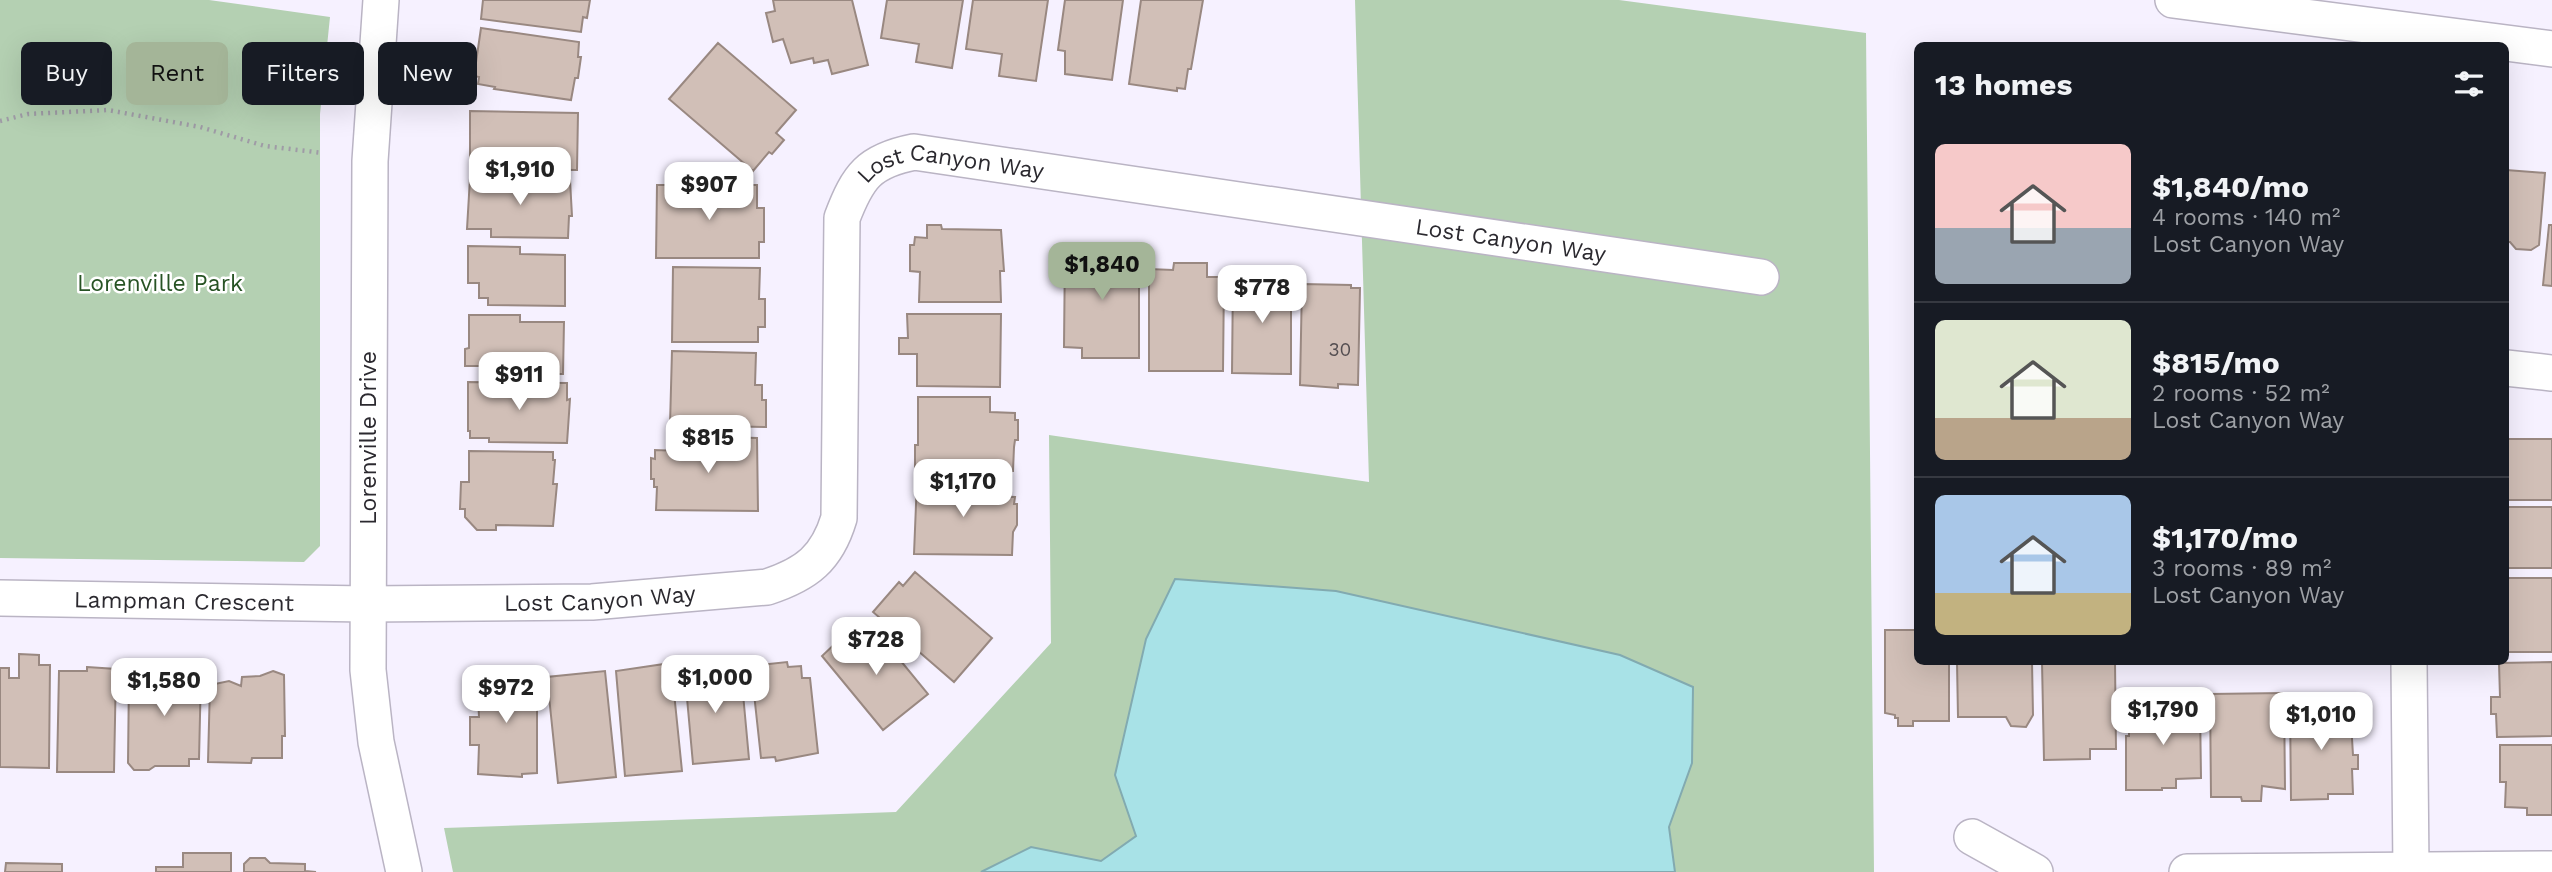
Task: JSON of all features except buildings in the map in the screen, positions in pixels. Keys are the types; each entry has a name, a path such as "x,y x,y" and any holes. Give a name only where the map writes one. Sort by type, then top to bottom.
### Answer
{"street":[{"name":"Lorenville Drive","path":"381,0 370,161 368,670 376,742 404,872"},
{"path":"2174,0 2215,3 2501,42"},
{"path":"2509,43 2552,49"},
{"name":"Lost Canyon Way","path":"367,604 605,601 767,587 789,580 809,568 826,551 839,518 842,218 852,191 869,170 889,157 914,152 1761,276"},
{"path":"2509,368 2552,373"},
{"name":"Lampman Crescent","path":"0,598 367,604"},
{"path":"2409,665 2411,870"},
{"path":"1972,837 2035,872"},
{"path":"2187,872 2552,869"}],"path":[{"path":"0,121 28,114 108,110 200,128 265,146 323,153"}],"green space":[{"name":"Lorenville Park","path":"0,0 209,0 330,17 327,42 242,42 242,105 321,105 320,546 304,562 0,558"},
{"path":"1355,0 1619,0 1866,33 1874,872 453,872 444,828 896,812 1051,643 1049,435 1369,482"}],"water":[{"path":"1175,579 1336,591 1620,655 1693,687 1692,763 1669,827 1675,872 981,872 1031,847 1101,861 1136,836 1115,775 1146,639"}]}
